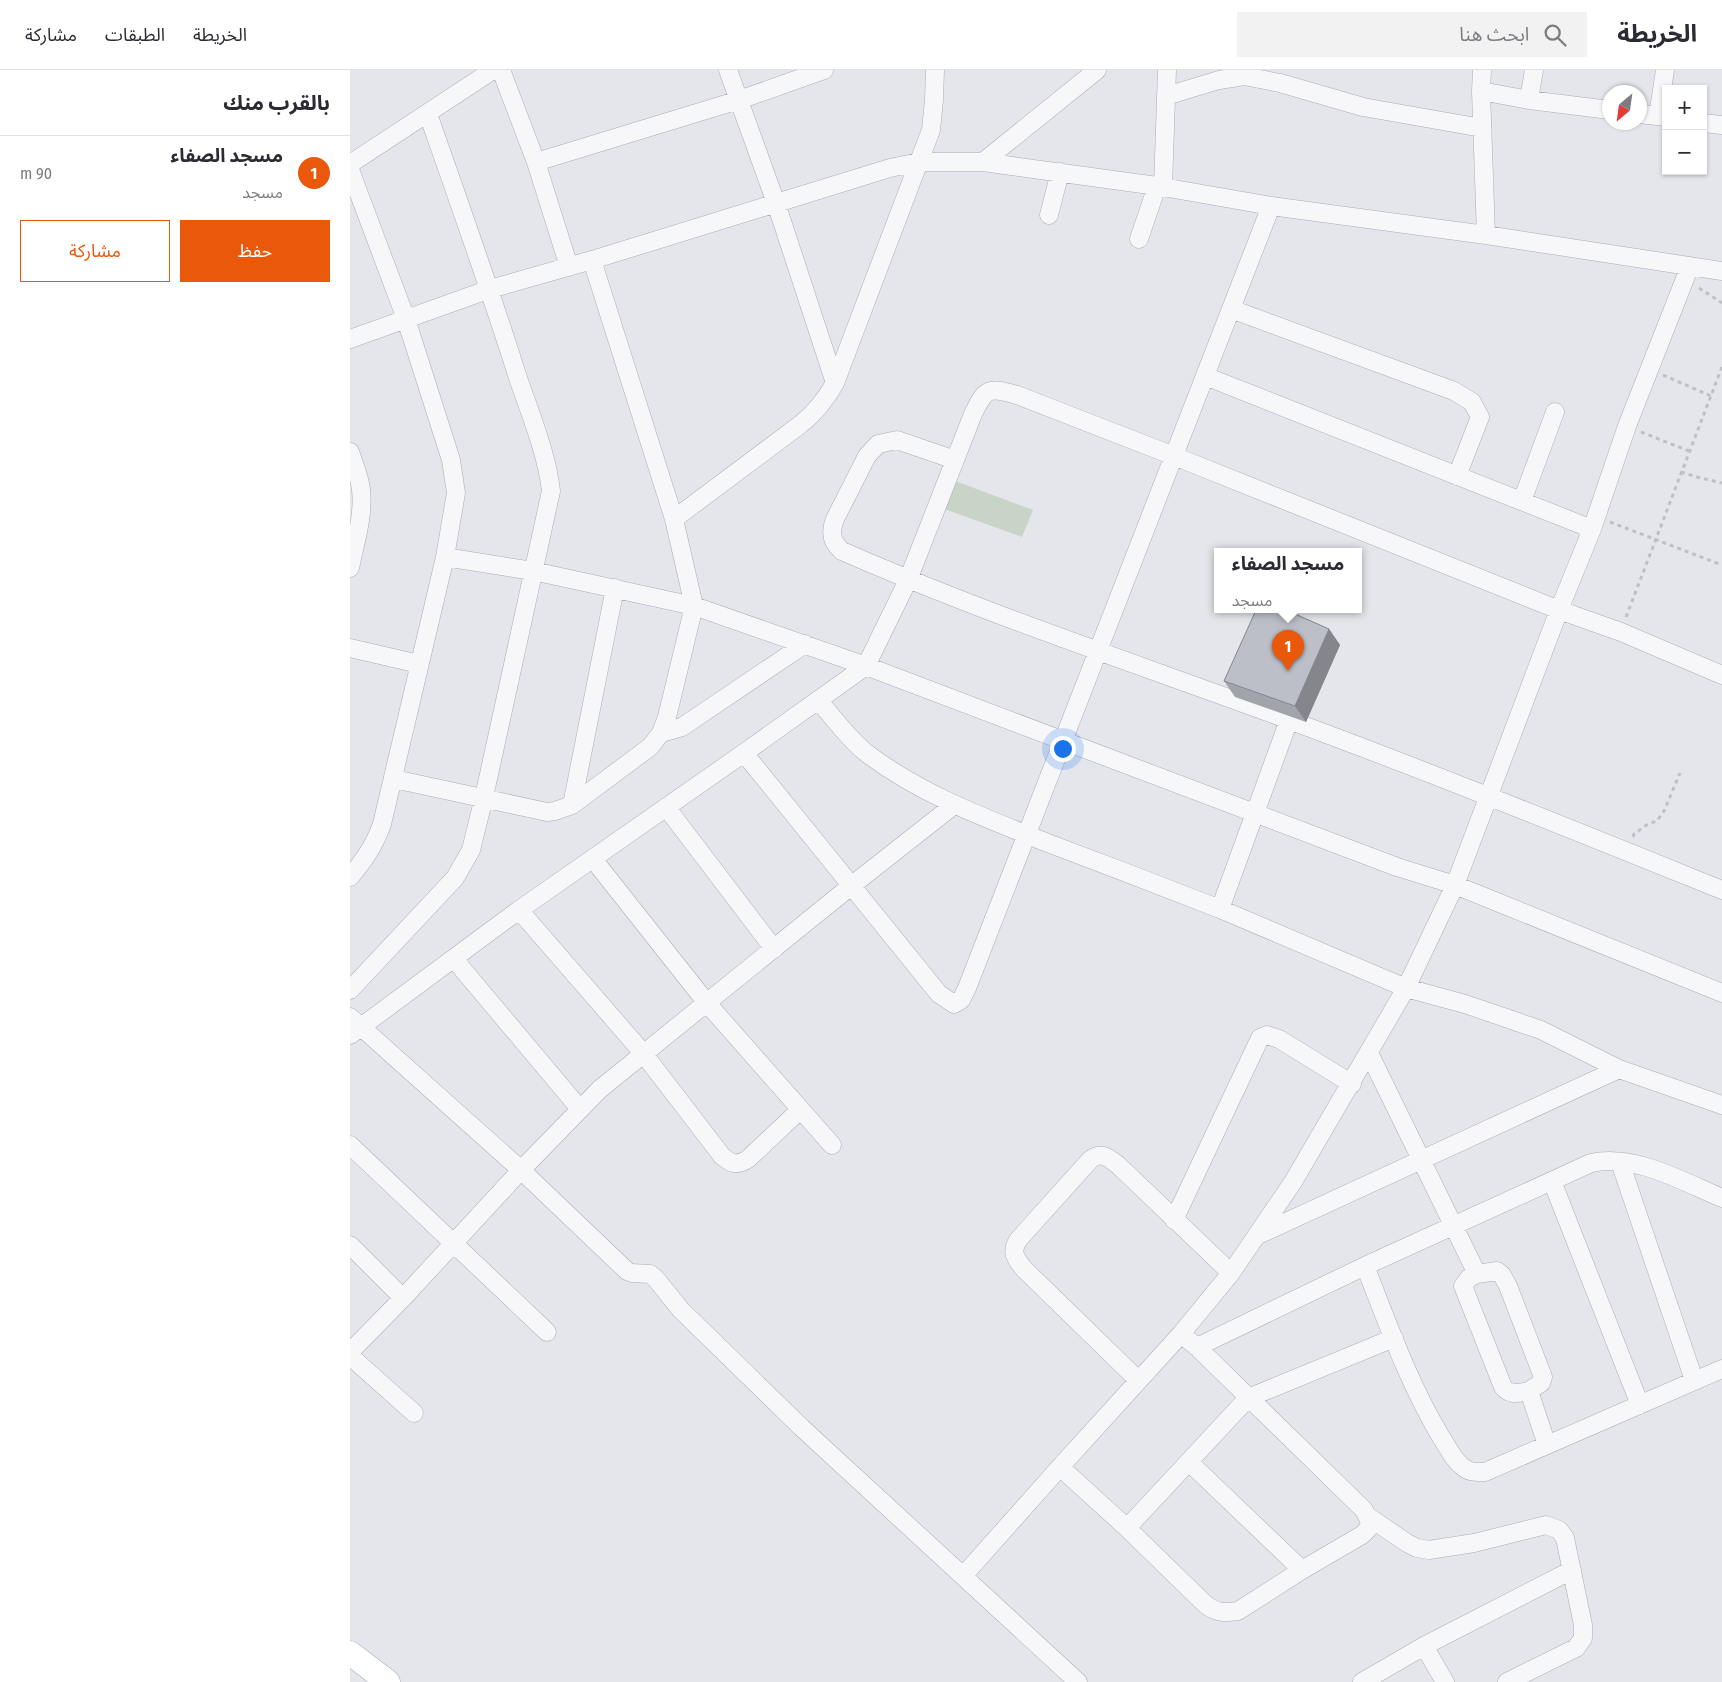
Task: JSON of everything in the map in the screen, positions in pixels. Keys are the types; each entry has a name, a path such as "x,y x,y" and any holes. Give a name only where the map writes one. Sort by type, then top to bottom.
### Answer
{"street":[{"path":"350,164 493,70"},
{"path":"501,70 536,162 569,267"},
{"path":"728,70 776,204 835,383"},
{"path":"536,162 739,100 824,70"},
{"path":"674,519 802,424 827,397 835,383 931,130 935,70"},
{"path":"984,162 1096,70"},
{"path":"1139,239 1160,186 1167,70"},
{"path":"1482,70 1481,91 1486,235"},
{"path":"1529,100 1534,70"},
{"path":"1664,85 1665,70"},
{"path":"1166,96 1219,80 1244,76 1280,83 1363,106 1482,128"},
{"path":"1481,91 1529,100 1602,109"},
{"path":"350,990 455,878 471,850 551,491 550,481 490,289 428,114"},
{"path":"1647,115 1662,117"},
{"path":"1707,123 1722,125"},
{"path":"350,339 490,289 569,267 890,168 919,162 984,162 1060,172 1160,186 1271,206 1486,235 1687,274 1722,271"},
{"path":"350,170 406,319 451,460 456,492 445,557 382,824 366,858 350,877"},
{"path":"1049,215 1060,172"},
{"path":"744,753 939,994 950,1002 958,1003 967,988 1271,206"},
{"path":"394,779 547,812 555,811 572,805 650,747 660,733 667,717 694,606 674,519 592,260"},
{"path":"963,1576 1138,1380 1182,1334 1232,1273 1293,1182 1352,1084 1406,988 1455,885 1594,523 1627,426 1687,274"},
{"path":"1231,309 1454,391 1472,402 1480,417 1457,476"},
{"path":"1205,376 1522,501 1594,523"},
{"path":"1078,1682 789,1415 682,1310 656,1278 650,1274 627,1271 521,1170 354,1026 454,959 519,910 866,666 908,580 955,460 981,398 986,393 998,390 1017,395 1559,610 1621,632 1722,675"},
{"path":"1522,501 1554,412"},
{"path":"955,460 897,440 878,444 867,456 831,528 836,546 842,551 908,580 1490,796 1722,890"},
{"path":"350,452 357,471 362,502 350,568"},
{"path":"445,557 533,571 694,606 866,666 1256,814 1397,866 1455,885 1722,993"},
{"path":"572,805 615,588"},
{"path":"660,733 682,727 805,644"},
{"path":"350,648 420,664"},
{"path":"818,700 868,754 898,774 954,805 1220,909 1406,988 1465,1004 1541,1030 1619,1069 1722,1106"},
{"path":"1220,909 1289,720"},
{"path":"414,1413 350,1354 521,1170 600,1089 706,1002 954,805"},
{"path":"666,807 774,949"},
{"path":"593,859 706,1002 832,1145"},
{"path":"519,910 643,1053 722,1156 733,1164 742,1163 748,1159 800,1110"},
{"path":"454,959 580,1109"},
{"path":"1174,1220 1260,1038 1267,1035 1279,1039 1352,1084"},
{"path":"1369,1052 1477,1274"},
{"path":"1258,1235 1619,1069"},
{"path":"350,1145 547,1332"},
{"path":"1138,1380 1024,1269 1013,1252 1018,1238 1090,1160 1099,1155 1109,1158 1118,1165 1232,1273"},
{"path":"1196,1346 1365,1266 1591,1163 1602,1161 1620,1162 1647,1167 1722,1198"},
{"path":"1620,1162 1694,1380"},
{"path":"1552,1181 1640,1405"},
{"path":"350,1245 403,1298"},
{"path":"1365,1266 1430,1419 1456,1461 1464,1469 1474,1472 1485,1472 1722,1369"},
{"path":"1497,1271 1502,1275 1508,1286 1543,1377 1541,1383 1529,1391 1514,1394 1503,1387 1463,1286 1469,1278 1477,1274 1497,1271"},
{"path":"1182,1334 1364,1510 1369,1517 1407,1543 1417,1548 1429,1550 1474,1543 1546,1525 1558,1530 1565,1538 1583,1625 1583,1638 1576,1648 1507,1682"},
{"path":"1127,1528 1248,1398 1394,1338"},
{"path":"1529,1391 1547,1445"},
{"path":"1189,1462 1302,1570"},
{"path":"1060,1467 1206,1604 1218,1612 1238,1611 1302,1570 1362,1535 1370,1526 1369,1517"},
{"path":"1362,1682 1424,1646 1572,1570"},
{"path":"1424,1646 1445,1682"},
{"path":"350,1653 388,1682"}],"path":[{"path":"1687,274 1722,303"},
{"path":"1621,632 1722,367"},
{"path":"1649,370 1710,396"},
{"path":"1627,426 1689,451"},
{"path":"1681,472 1697,478 1722,483"},
{"path":"1594,523 1655,539 1722,565"},
{"path":"1626,851 1634,834 1648,824 1657,822 1664,811 1680,773"}],"green space":[{"path":"950,479 1033,510 1022,537 939,507"}],"building":[{"path":"1255,613 1293,613 1329,629 1295,706 1224,681"}],"place":[{"name":"مسجد الصفاء","path":"1288,671"}]}
